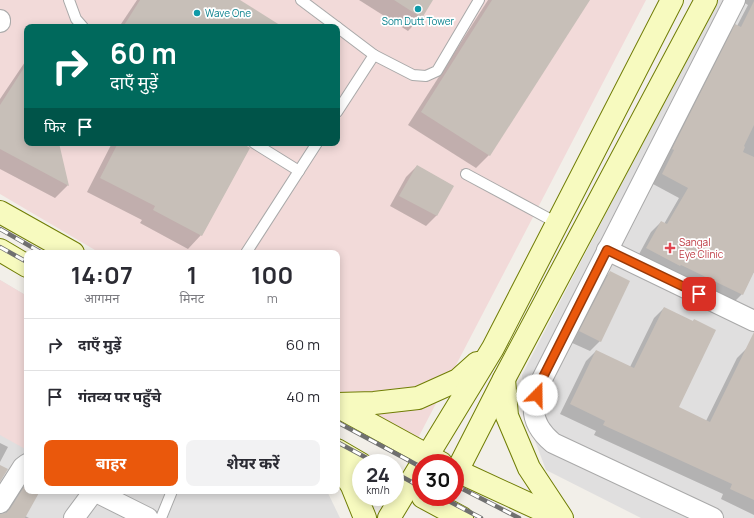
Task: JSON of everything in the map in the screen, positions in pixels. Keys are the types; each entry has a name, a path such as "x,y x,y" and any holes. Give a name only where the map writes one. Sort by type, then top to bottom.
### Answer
{"street":[{"path":"445,454 493,348 672,0"},
{"path":"449,454 504,379 706,0"},
{"path":"713,518 553,443 543,434 536,419 534,404 539,385 735,0"},
{"path":"0,212 68,250"},
{"path":"0,250 24,264"},
{"path":"607,250 754,321"},
{"path":"340,405 418,398 458,380 493,348"},
{"path":"504,379 507,416 529,468 561,518"},
{"path":"340,407 420,454"},
{"path":"340,452 352,459"},
{"path":"0,503 24,466"},
{"path":"340,467 352,486 365,518"},
{"path":"464,476 561,518"},
{"path":"74,518 92,494"},
{"path":"100,494 148,518"},
{"path":"389,518 412,503"},
{"path":"439,506 462,518"}],"lane":[{"path":"69,0 76,19 80,24"},
{"path":"301,0 333,24"},
{"path":"340,29 374,55 412,75 426,76 437,70 479,0"},
{"path":"340,107 374,55"},
{"path":"259,146 299,171"},
{"path":"248,250 315,146"},
{"path":"466,174 557,223"},
{"path":"161,518 171,494"}],"shaded area":[{"path":"0,0 646,0 417,440 340,395 340,250 95,250 0,194"},
{"path":"717,0 754,0 754,518 641,518 546,470 526,417 522,375"},
{"path":"0,280 24,294 24,494 328,494 340,518 0,518"},
{"path":"0,280 24,294 24,448 0,435"}],"building":[{"name":"Wave One","path":"140,0 240,0 278,24 125,24"},
{"name":"Som Dutt Tower","path":"394,0 433,0 422,18"},
{"path":"492,0 590,0 490,156 421,112"},
{"path":"754,1 754,125 744,146 743,152 754,157 754,272 743,295 681,265 680,266 646,248 661,221 667,224 688,188 662,174 674,150 672,149 735,24 741,27"},
{"path":"24,68 24,146 60,146 69,186 0,149 0,105"},
{"path":"116,146 247,146 250,148 202,236 153,210 155,206 100,178"},
{"path":"417,165 454,186 437,216 399,196"},
{"path":"610,271 630,281 601,342 579,331"},
{"path":"664,307 716,330 679,407 710,422 754,332 754,500 730,489 732,484 603,425 605,421 570,404 596,350 634,368"},
{"path":"0,465 8,469 0,482"},
{"path":"24,487 24,494 38,494 25,518 0,518 0,514 6,513"}],"railway":[{"path":"0,229 37,250"},
{"path":"0,247 24,260"},
{"path":"340,424 412,462"},
{"path":"340,444 359,454"},
{"path":"404,478 412,482"},
{"path":"464,490 519,518"},
{"path":"458,506 481,518"}],"place":[{"name":"Som Dutt Tower","path":"418,9"},
{"name":"Wave One","path":"197,13"},
{"name":"Sangal Eye Clinic","path":"670,248"}],"route":[{"path":"537,395 539,385 607,250 699,294"}]}
